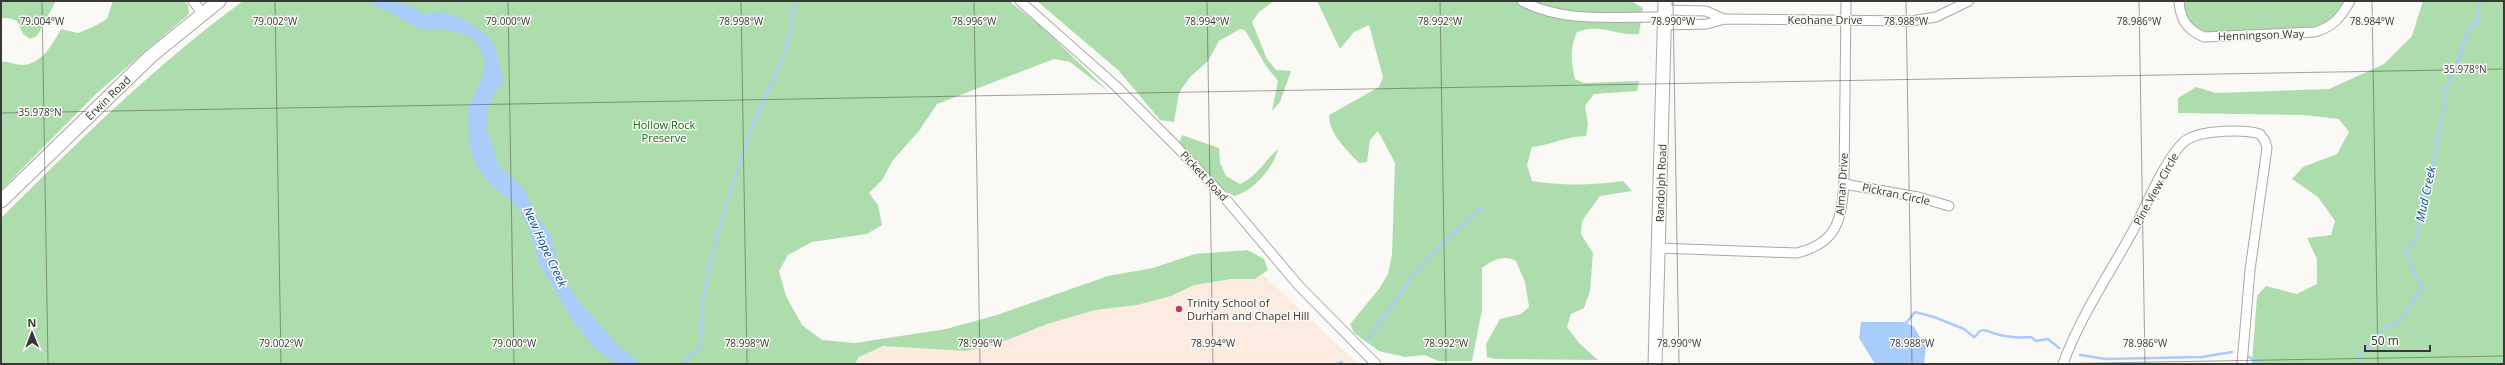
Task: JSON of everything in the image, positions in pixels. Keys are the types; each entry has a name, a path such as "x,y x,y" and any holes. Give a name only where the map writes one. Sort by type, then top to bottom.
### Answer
{"street":[{"path":"192,1 202,13"},
{"name":"Erwin Road","path":"1,201 151,56 202,13 219,1"},
{"name":"Pickett Road","path":"1020,1 1116,86 1174,144 1224,197 1299,286 1376,364"},
{"name":"Keohane Drive","path":"1522,1 1537,9 1558,15 1706,11 1724,19"},
{"name":"Alman Drive","path":"1658,248 1780,254 1809,250 1826,239 1833,232 1840,214 1844,184 1846,1"},
{"name":"Keohane Drive","path":"1665,13 1707,24 1724,19 1911,21 1936,17 1968,1"},
{"name":"Henningson Way","path":"2179,1 2183,21 2195,33 2204,37 2315,32 2335,23 2350,1"},
{"name":"Randolph Road","path":"1655,364 1665,13"},
{"name":"Pine View Circle","path":"2063,364 2081,324 2165,170 2182,145 2188,139 2205,134 2251,132 2260,134 2265,140 2267,148 2250,270 2242,364"},
{"name":"Pickran Circle","path":"1844,184 1918,197 1949,206"}],"shaded area":[{"name":"Trinity School of Durham and Chapel Hill","path":"1255,267 1358,364 856,364 863,351"}],"green space":[{"path":"1,1 56,1 37,36 30,39 23,34 17,21 9,18 1,18"},
{"path":"113,1 184,1 188,5 189,14 98,92 1,190 1,62 23,65 36,61 46,52 61,29 78,33 107,19"},
{"name":"Hollow Rock Preserve","path":"243,1 1009,1 1041,26 1109,92 1070,62 1054,59 937,104 919,131 893,160 882,180 869,193 878,205 882,225 867,234 812,242 788,255 779,271 786,296 802,325 822,340 855,343 946,329 997,315 1108,276 1153,268 1195,254 1248,250 1264,259 1268,270 1255,279 1231,279 1194,285 1171,296 1137,305 1095,310 1047,324 997,344 966,351 883,346 859,357 855,364 1,364 1,218 88,133 148,78 179,51"},
{"path":"1037,1 1274,1 1259,12 1252,22 1267,59 1276,70 1291,71 1280,102 1272,111 1278,81 1266,66 1245,30 1240,29 1219,41 1208,61 1190,77 1179,93 1174,122 1160,120 1119,71"},
{"path":"1317,1 1631,1 1643,8 1639,34 1601,29 1577,32 1572,49 1575,79 1584,83 1639,81 1637,91 1594,94 1585,106 1588,124 1586,136 1572,137 1532,147 1527,165 1532,181 1555,184 1578,184 1623,181 1632,191 1600,196 1582,221 1581,234 1593,253 1590,291 1584,308 1571,314 1567,327 1579,343 1598,360 1495,359 1487,357 1486,344 1500,319 1521,314 1529,307 1525,282 1516,261 1507,258 1494,260 1482,268 1482,310 1472,361 1439,361 1424,355 1405,357 1379,351 1354,333 1350,324 1379,289 1388,274 1392,255 1395,163 1378,131 1370,140 1367,162 1359,163 1339,141 1332,129 1329,115 1379,87 1383,77 1369,25 1354,32 1340,49"},
{"path":"2184,1 2345,1 2332,20 2309,29 2213,33 2200,30 2191,24 2184,8"},
{"path":"2423,1 2504,1 2504,364 2252,364 2257,296 2266,286 2297,294 2317,284 2317,259 2307,238 2331,235 2335,221 2318,197 2292,179 2303,167 2337,154 2349,132 2339,119 2303,115 2178,113 2178,98 2196,87 2216,93 2329,89 2384,64 2412,36"},
{"path":"1182,135 1219,148 1220,163 1226,176 1240,184 1252,177 1278,149 1276,156 1262,178 1248,190 1234,196 1221,188 1179,143"}],"water":[{"name":"New Hope Creek","path":"367,1 397,2 417,9 421,14 443,12 465,20 487,36 494,44 504,81 496,91 487,110 486,131 492,142 498,165 522,186 538,218 551,235 559,269 576,298 620,347 641,364 615,364 592,345 575,324 539,264 531,235 522,213 508,198 490,184 476,165 469,146 468,109 483,75 485,62 481,50 471,36 447,30 423,30"},
{"path":"1861,322 1905,322 1914,327 1926,347 1924,364 1875,364 1859,338"}],"waterway":[{"path":"681,364 700,348 703,298 716,238 748,136 781,62 791,27 795,1"},
{"name":"Mud Creek","path":"2358,364 2359,356 2387,326 2399,322 2422,287 2411,267 2406,250 2417,238 2424,192 2431,174 2444,106 2445,89 2453,74 2470,26 2477,25 2479,1"},
{"path":"1367,340 1415,273 1440,245 1482,208"},
{"path":"1906,323 1915,312 1934,317 1964,329 1974,337 1980,331 1984,330 2009,337 2031,337 2036,341 2048,339 2059,348"},
{"path":"2080,355 2106,359 2202,357 2232,352"},
{"path":"2249,357 2261,364"},
{"path":"1337,364 1342,362"}],"place":[{"name":"Trinity School of Durham and Chapel Hill","path":"1179,309"}]}
